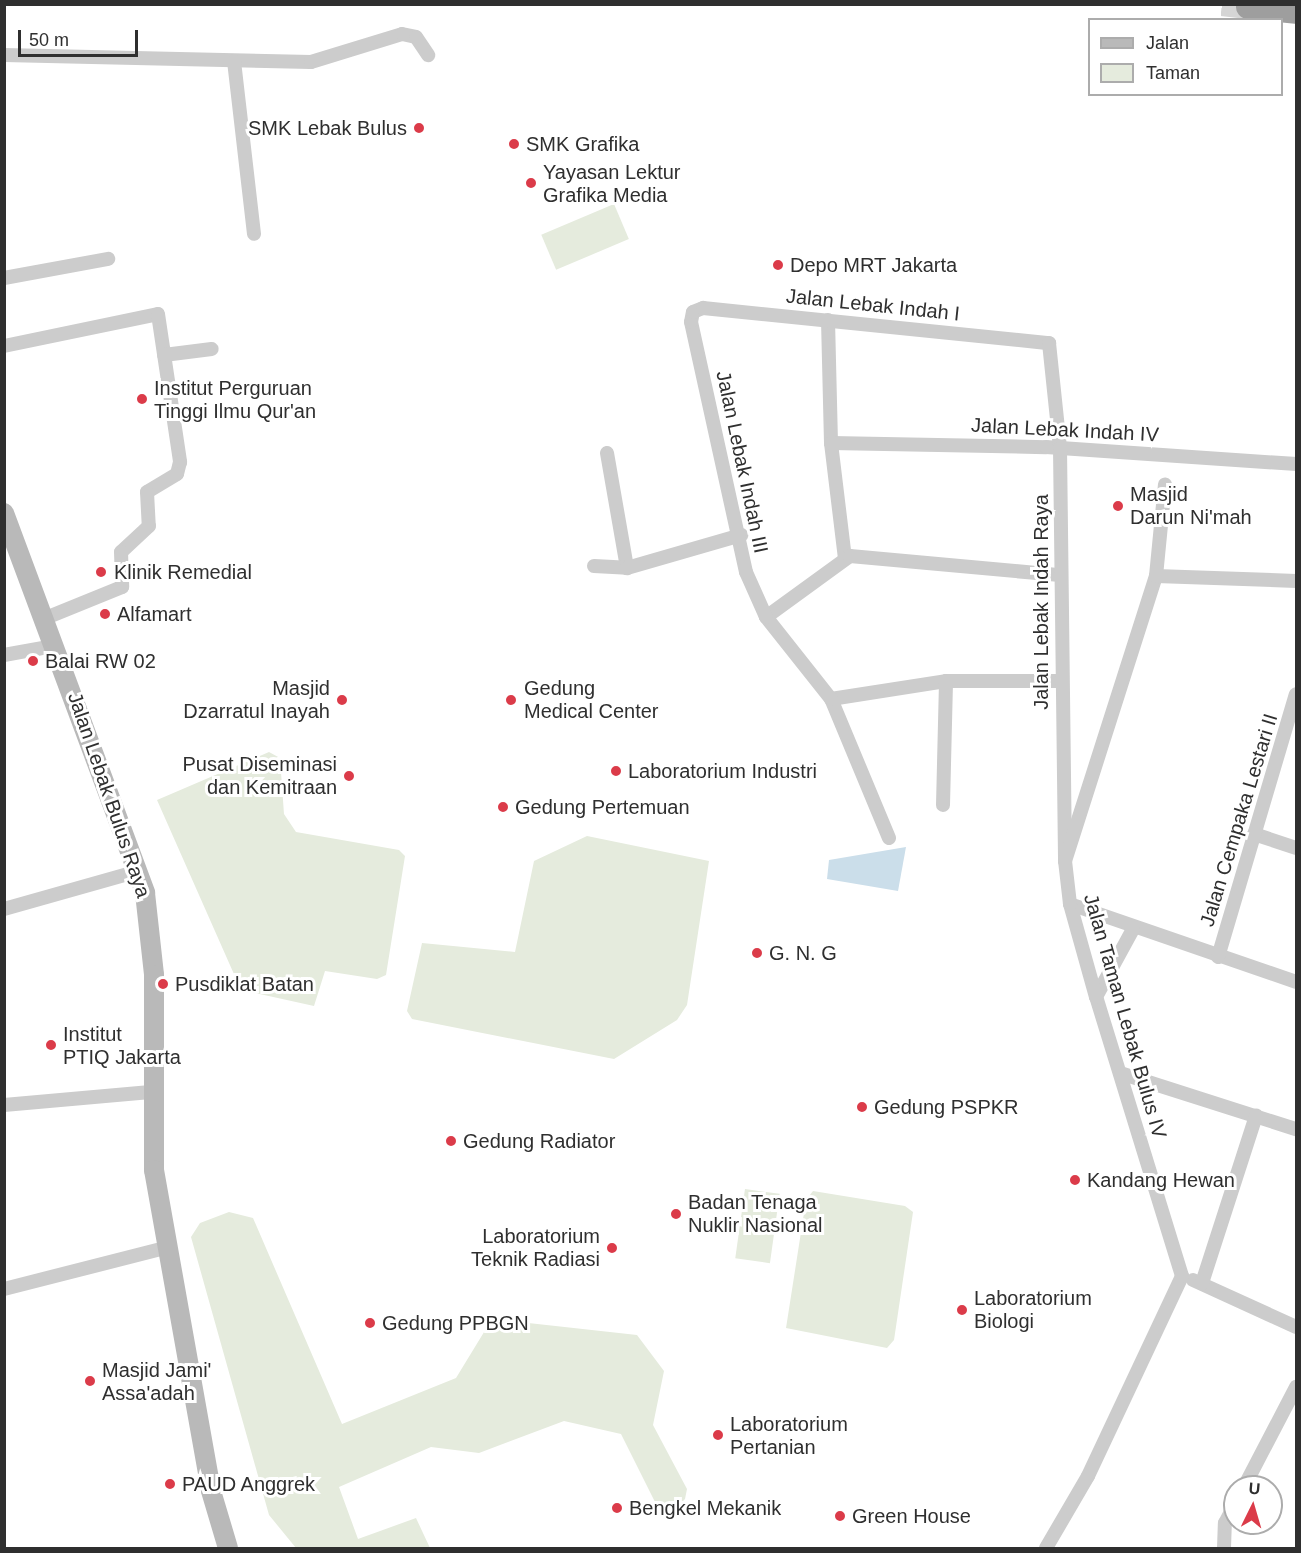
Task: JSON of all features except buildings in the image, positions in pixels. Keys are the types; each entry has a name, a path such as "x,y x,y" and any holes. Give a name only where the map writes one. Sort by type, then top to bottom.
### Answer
{"highway":[{"path":"1248,7 1296,12"}],"main road":[{"name":"Jalan Lebak Bulus Raya","path":"4,513 138,871 154,975 150,1092 154,1170 210,1491 227,1548"}],"street":[{"path":"4,55 234,61 328,60 402,34 416,37 428,55"},
{"path":"234,61 254,234"},
{"path":"4,278 108,259"},
{"name":"Jalan Lebak Indah I","path":"693,312 703,308 1049,343"},
{"name":"Jalan Lebak Indah III","path":"693,312 691,322 741,535 746,572 766,617 831,699 889,838"},
{"path":"4,346 158,314 181,469 147,492 149,526 121,552 122,587 43,619"},
{"path":"828,320 831,443 839,561"},
{"name":"Jalan Lebak Indah Raya","path":"1049,343 1060,448 1060,681 1065,861"},
{"path":"164,355 212,349"},
{"name":"Jalan Lebak Indah IV","path":"831,443 1060,448 1296,464"},
{"path":"607,453 627,568"},
{"name":"Jalan Taman Lebak Bulus IV","path":"1165,484 1156,576 1065,861 1070,904 1096,997 1182,1276"},
{"path":"594,566 627,568 741,535"},
{"path":"766,617 839,561 1060,575"},
{"path":"1156,576 1296,581"},
{"path":"4,655 54,646"},
{"path":"831,699 946,681 1060,681"},
{"path":"943,805 946,681"},
{"name":"Jalan Cempaka Lestari II","path":"1218,957 1295,703"},
{"path":"1254,834 1296,848"},
{"path":"4,909 138,871"},
{"path":"1070,904 1133,929 1296,982"},
{"path":"1096,997 1133,929"},
{"path":"1120,1073 1296,1129"},
{"path":"4,1105 150,1092"},
{"path":"1202,1282 1256,1116"},
{"path":"4,1289 169,1247"},
{"path":"1046,1548 1088,1476 1182,1276 1202,1282 1296,1327"},
{"path":"1250,1475 1296,1387"}],"green space":[{"path":"614,204 629,239 556,270 541,235"},
{"path":"269,752 280,758 284,814 296,832 399,850 405,856 386,975 377,979 325,971 314,1006 241,990 157,800"},
{"path":"587,836 709,861 687,1005 677,1020 614,1059 412,1019 407,1011 422,943 515,952 534,861"},
{"path":"745,1189 780,1194 770,1263 735,1258"},
{"path":"813,1191 905,1206 913,1212 894,1340 887,1348 786,1328 806,1200"},
{"path":"229,1212 253,1218 342,1424 456,1378 492,1319 637,1335 664,1371 653,1425 687,1489 685,1499 678,1506 658,1508 621,1434 564,1421 479,1453 431,1447 339,1487 358,1539 416,1518 430,1548 296,1548 269,1515 191,1237 200,1223"}],"water":[{"path":"906,847 898,891 827,879 829,860"}],"tunnel":[{"path":"1222,4 1248,7"}],"place":[{"name":"SMK Lebak Bulus","path":"419,128"},
{"name":"SMK Grafika","path":"514,144"},
{"name":"Yayasan Lektur Grafika Media","path":"531,183"},
{"name":"Depo MRT Jakarta","path":"778,265"},
{"name":"Institut Perguruan Tinggi Ilmu Qur'an","path":"142,399"},
{"name":"Masjid Darun Ni'mah","path":"1118,506"},
{"name":"Klinik Remedial","path":"101,572"},
{"name":"Alfamart","path":"105,614"},
{"name":"Balai RW 02","path":"33,661"},
{"name":"Masjid Dzarratul Inayah","path":"342,700"},
{"name":"Gedung Medical Center","path":"511,700"},
{"name":"Laboratorium Industri","path":"616,771"},
{"name":"Pusat Diseminasi dan Kemitraan","path":"349,776"},
{"name":"Gedung Pertemuan","path":"503,807"},
{"name":"G. N. G","path":"757,953"},
{"name":"Pusdiklat Batan","path":"163,984"},
{"name":"Institut PTIQ Jakarta","path":"51,1045"},
{"name":"Gedung PSPKR","path":"862,1107"},
{"name":"Gedung Radiator","path":"451,1141"},
{"name":"Kandang Hewan","path":"1075,1180"},
{"name":"Badan Tenaga Nuklir Nasional","path":"676,1214"},
{"name":"Laboratorium Teknik Radiasi","path":"612,1248"},
{"name":"Laboratorium Biologi","path":"962,1310"},
{"name":"Gedung PPBGN","path":"370,1323"},
{"name":"Masjid Jami' Assa'adah","path":"90,1381"},
{"name":"Laboratorium Pertanian","path":"718,1435"},
{"name":"PAUD Anggrek","path":"170,1484"},
{"name":"Bengkel Mekanik","path":"617,1508"},
{"name":"Green House","path":"840,1516"}]}
